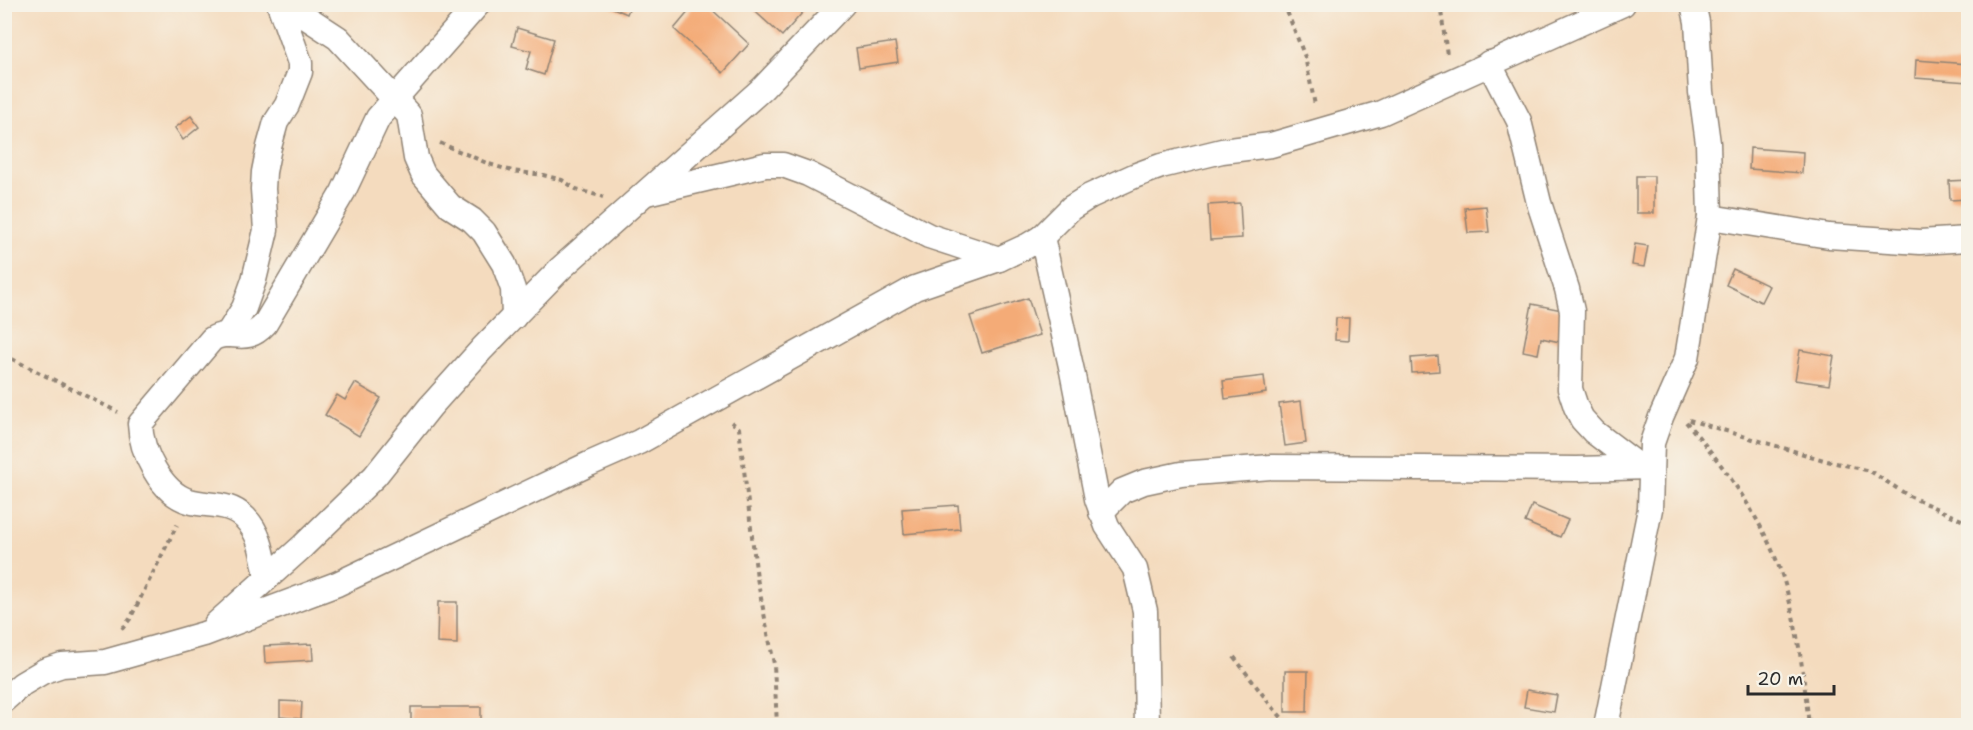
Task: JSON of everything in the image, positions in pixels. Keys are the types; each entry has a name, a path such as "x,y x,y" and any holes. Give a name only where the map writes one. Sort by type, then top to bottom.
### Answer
{"street":[{"path":"227,335 244,308 254,280 266,230 263,189 269,147 276,122 287,105 300,72 300,63 279,4"},
{"path":"286,4 338,38 409,116 416,158 423,174 450,206 472,220 484,232 504,264 513,289 513,317"},
{"path":"267,577 261,544 244,517 228,507 187,501 172,490 153,470 144,452 140,424 212,339 219,335 248,336 257,333 265,324 343,192 378,118 478,4"},
{"path":"204,634 375,476 430,407 561,268 763,88 843,4"},
{"path":"4,700 22,684 44,671 63,665 99,662 204,634 337,584 639,442 915,288 999,259 1042,237 1071,208 1090,196 1134,176 1161,166 1222,151 1271,145 1400,106 1489,63 1623,4"},
{"path":"1606,726 1650,509 1645,467 1661,417 1687,358 1710,217 1708,142 1701,92 1697,22 1693,4"},
{"path":"1489,63 1518,121 1539,203 1567,289 1572,311 1570,389 1576,407 1582,419 1594,432 1645,467"},
{"path":"640,197 765,165 783,165 808,174 929,236 999,259"},
{"path":"1710,217 1829,236 1920,242 1968,239"},
{"path":"1042,237 1101,512 1107,526 1135,569 1145,611 1147,726"},
{"path":"1101,512 1122,491 1144,482 1192,473 1271,467 1409,469 1645,467"}],"path":[{"path":"1284,4 1305,57 1315,107 1337,126"},
{"path":"1440,4 1452,82"},
{"path":"411,126 439,142 489,164 512,171 562,180 576,189 593,195 612,199 640,197"},
{"path":"4,355 102,402 140,424"},
{"path":"1809,726 1802,657 1784,580 1746,500 1682,418 1827,461 1870,471 1909,496 1968,524"},
{"path":"727,421 736,424 739,428 757,578 774,664 777,726"},
{"path":"99,662 130,619 187,501"},
{"path":"1234,657 1289,726"}],"building":[{"path":"604,4 631,4 627,14"},
{"path":"695,4 706,4 749,44 723,73 674,29"},
{"path":"747,4 810,4 782,36"},
{"path":"517,28 554,39 544,75 526,69 531,51 512,46"},
{"path":"895,42 898,62 859,68 856,48"},
{"path":"1916,60 1968,64 1968,82 1915,78"},
{"path":"191,116 199,127 183,140 175,128"},
{"path":"1750,148 1803,152 1802,173 1749,169"},
{"path":"1636,176 1654,176 1654,213 1636,213"},
{"path":"1968,180 1968,199 1950,200 1949,181"},
{"path":"1240,203 1242,238 1210,240 1208,205"},
{"path":"1486,206 1489,232 1468,233 1465,208"},
{"path":"1635,244 1648,246 1644,267 1632,265"},
{"path":"1733,269 1769,286 1761,302 1726,285"},
{"path":"1028,298 1040,335 982,353 970,316"},
{"path":"1532,304 1567,311 1560,342 1541,338 1538,354 1523,351"},
{"path":"1336,318 1349,318 1348,341 1335,340"},
{"path":"1800,350 1834,356 1829,385 1795,380"},
{"path":"1438,356 1439,371 1412,373 1411,358"},
{"path":"1264,376 1266,393 1225,399 1223,381"},
{"path":"355,383 381,398 359,436 325,415 337,395 345,400"},
{"path":"1301,401 1306,443 1285,446 1279,404"},
{"path":"958,505 960,529 904,534 902,509"},
{"path":"1532,505 1568,520 1560,537 1525,522"},
{"path":"438,602 457,602 457,644 437,643"},
{"path":"312,644 313,660 265,663 264,646"},
{"path":"1285,671 1308,671 1307,712 1285,712"},
{"path":"1527,690 1557,695 1554,712 1524,707"},
{"path":"280,701 302,702 301,719 280,717"},
{"path":"411,707 481,707 481,726 411,726"}]}
